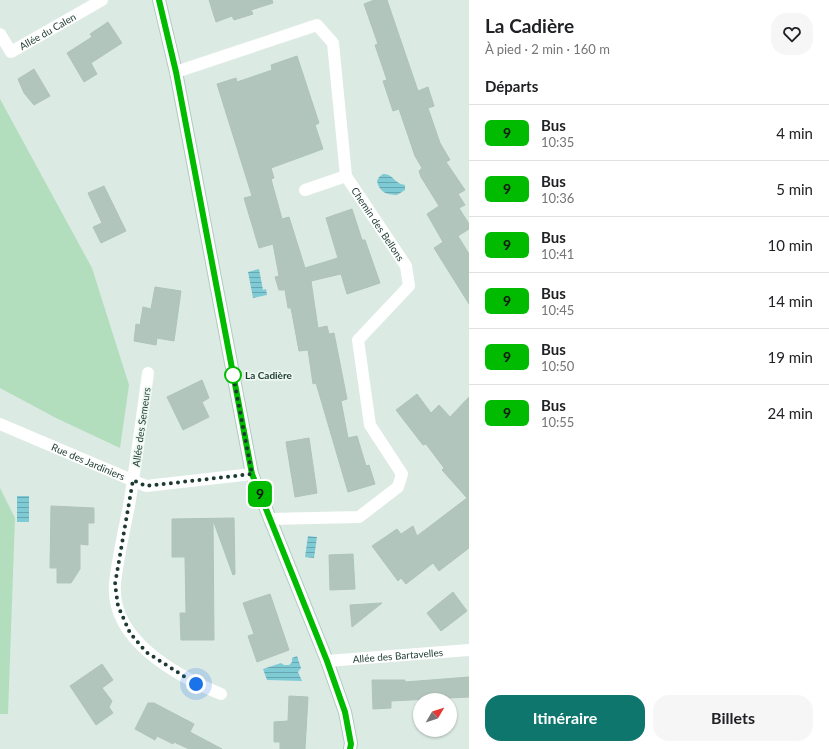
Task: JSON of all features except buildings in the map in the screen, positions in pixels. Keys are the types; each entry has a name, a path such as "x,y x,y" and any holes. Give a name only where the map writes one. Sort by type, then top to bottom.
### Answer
{"street":[{"name":"Allée du Calen","path":"0,34 11,52 102,0"},
{"path":"159,0 176,72 252,474 327,661 345,712 350,749"},
{"name":"Chemin des Bellons","path":"176,72 317,25 333,43 346,176 406,266 409,286 358,340 370,425 402,474 398,487 359,517 270,519"},
{"name":"Chemin des Bellons","path":"306,190 346,176"},
{"name":"Allée des Semeurs","path":"148,374 133,480 115,584 118,606 130,633 146,652 196,684 221,694"},
{"name":"Rue des Jardiniers","path":"0,424 146,486 252,474"},
{"name":"Allée des Bartavelles","path":"327,661 469,650"}],"green space":[{"path":"0,99 92,268 129,385 120,448 56,418 0,388"},
{"path":"0,488 15,518 8,714 0,714"}],"water":[{"path":"383,174 389,175 401,184 405,185 405,190 397,195 384,192 378,185 377,181"},
{"path":"259,269 263,290 266,289 267,295 253,298 248,272"},
{"path":"17,496 29,496 29,522 17,522"},
{"path":"308,536 317,537 314,558 305,557"},
{"path":"297,656 301,668 298,672 302,681 267,680 263,669 281,663 284,665 289,665 292,662 292,658"}],"bus line":[{"name":"9","path":"159,0 176,72 252,474 327,661 345,712 351,744 350,749"}],"place":[{"name":"La Cadière","path":"233,375"}],"route":[{"path":"196,684 146,652 130,633 118,606 115,584 133,480 146,486 252,474 233,375"}]}
